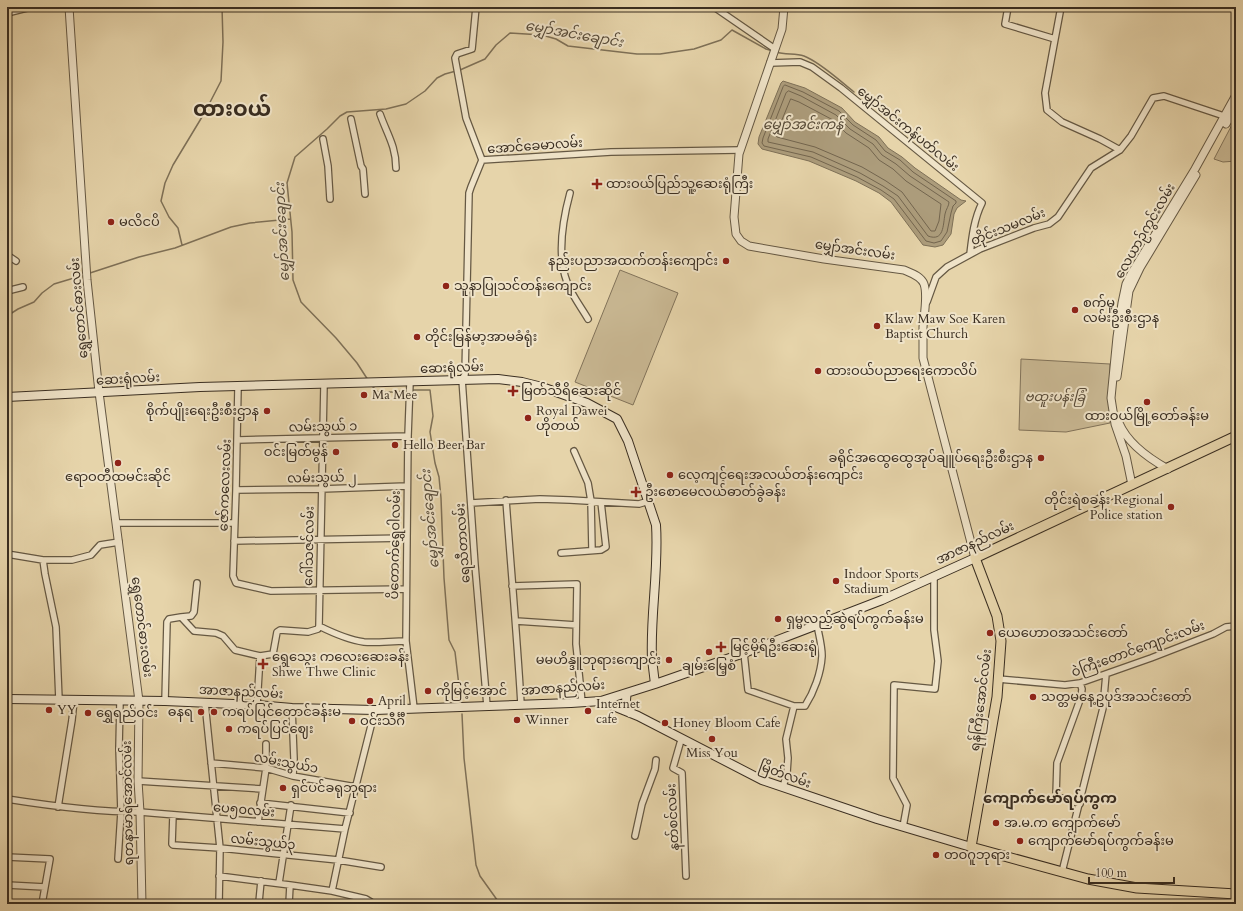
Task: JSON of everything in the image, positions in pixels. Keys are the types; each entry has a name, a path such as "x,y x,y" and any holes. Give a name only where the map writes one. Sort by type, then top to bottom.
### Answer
{"highway":[{"name":"အာဇာနည်လမ်း","path":"976,558 1236,436"},
{"name":"ရန်ကြီးအောင်လမ်း","path":"971,847 995,712 1001,641 997,616 976,558"},
{"path":"971,847 1062,872 1137,888 1236,894"}],"main road":[{"name":"ဆေးရုံလမ်း","path":"7,397 99,392 498,379 522,382 587,403 617,419 628,440 656,525 657,540 652,629 652,659 655,684"},
{"name":"အာဇာနည်လမ်း","path":"7,699 139,701 375,710 601,701 744,653 882,600 976,558"},
{"path":"627,693 625,698 626,705 630,713"},
{"name":"မြိတ်လမ်း","path":"601,701 630,713 762,780 903,827 971,847"}],"street":[{"path":"7,13 31,7"},
{"name":"ရွှေတောင်ဓားလမ်း","path":"69,7 88,280 99,392 139,701"},
{"path":"476,7 472,49 457,54 455,58 466,118 482,160"},
{"path":"714,7 775,49"},
{"name":"မျှော်အင်းလမ်း","path":"784,7 782,29 740,150 734,217 736,234 749,246 824,259 904,270 921,279 924,284 925,306 923,358 976,558"},
{"path":"1008,7 1005,24 1055,40"},
{"path":"1061,7 1045,93 1047,110 1062,122 1100,139 1120,150"},
{"name":"မျှော်အင်းကန်ပတ်လမ်း","path":"770,63 800,62 812,67 841,88 982,204 972,238 970,254"},
{"name":"လေယာဉ်ကွင်းလမ်း","path":"1168,469 1152,460 1138,449 1122,431 1116,410 1121,345 1129,291 1140,268 1191,184 1227,117 1236,95"},
{"name":"တိုင်းသမလမ်း","path":"925,306 936,277 947,267 970,254 1034,228 1048,224 1058,217 1091,168 1120,150 1131,136 1153,98 1164,96 1227,117"},
{"name":"လေယာဉ်ကွင်းလမ်း","path":"1132,485 1126,456 1115,424 1111,398 1117,337 1126,284 1227,117 1236,107"},
{"path":"380,114 394,147 396,168"},
{"path":"351,119 361,166 363,169 365,194"},
{"path":"323,139 328,166 330,199"},
{"name":"အောင်ခေမာလမ်း","path":"462,379 465,375 469,194 482,160 611,152 740,150"},
{"path":"570,194 564,214 562,243 563,265 567,282 588,319"},
{"path":"7,255 16,261"},
{"path":"7,291 23,287"},
{"name":"ရေသီတာလမ်း","path":"462,379 487,706"},
{"name":"ပိတောက်ရွှေဝါလမ်း","path":"410,382 407,486 406,641 414,708"},
{"name":"ဂေါ်သဇင်လမ်း","path":"319,626 324,384"},
{"name":"ဇော်ကလေးလမ်း","path":"238,387 238,440 233,576 236,582 271,591 319,590"},
{"name":"လမ်းသွယ် ၁","path":"238,440 408,436"},
{"path":"1126,456 1138,449"},
{"path":"574,451 588,483 591,501 592,550"},
{"name":"လမ်းသွယ် ၂","path":"236,490 407,486"},
{"path":"471,503 540,499 639,504 649,501"},
{"path":"506,500 521,704"},
{"path":"561,553 601,550 606,547 601,502"},
{"path":"117,523 234,522"},
{"path":"234,541 407,538"},
{"path":"7,554 43,560 72,560 91,555 100,545 119,542"},
{"path":"43,560 56,627 60,700"},
{"path":"903,827 908,805 893,778 894,685 935,688 938,661 934,630 934,576"},
{"path":"165,702 167,622 170,619 191,616 194,612 197,583"},
{"path":"512,586 577,584 576,644 582,702"},
{"path":"319,590 406,589"},
{"path":"181,617 194,631 216,633 223,636 236,650 260,656 273,654 277,632 280,630 308,632 317,630 319,626 340,635 365,642 406,641"},
{"path":"516,621 576,625"},
{"path":"744,653 748,690 794,706 805,706 818,679 822,655 817,625"},
{"name":"ဝဲကြီးတောင်ကျောင်းလမ်း","path":"998,679 1065,686 1080,683 1213,634 1226,627 1236,626"},
{"path":"257,705 260,656"},
{"path":"1062,872 1103,708 1106,674"},
{"path":"1080,683 1082,689 1081,696 1057,763 1056,796 1080,804"},
{"path":"58,806 74,700"},
{"path":"118,859 122,812 119,748 120,701"},
{"name":"ရတနာမာရ်အောင်လမ်း","path":"139,701 138,781 142,904"},
{"path":"205,703 220,848 219,904"},
{"path":"783,787 787,773 788,758 786,739 794,706"},
{"path":"292,708 294,759 293,776"},
{"path":"332,891 338,860 375,710"},
{"name":"နတ်စင်လမ်း","path":"681,740 674,768 682,773 686,876"},
{"path":"258,822 266,768 266,744"},
{"path":"635,836 642,804 655,769 656,760"},
{"name":"လမ်းသွယ်၁","path":"211,763 266,768 293,776 356,787"},
{"path":"138,781 262,789"},
{"name":"ပေ၅၀လမ်း","path":"7,799 58,806 122,812 140,812 346,829"},
{"path":"260,803 350,812"},
{"path":"279,883 291,805"},
{"name":"လမ်းသွယ်၃","path":"173,815 172,845 220,848 283,856 338,860 381,867"},
{"path":"7,857 50,859 42,904"},
{"path":"219,876 332,891 366,899 371,904"},
{"path":"259,902 261,881"},
{"path":"7,885 45,887"},
{"path":"289,904 290,885"}],"green space":[{"path":"1236,117 1236,161 1223,162 1214,159"},
{"path":"620,270 678,293 633,405 575,382"},
{"name":"ဗထူးပန်းခြံ","path":"1021,359 1110,364 1110,423 1066,432 1019,430"}],"water":[{"name":"မျှော်အင်းကန်","path":"783,81 805,88 842,108 855,122 879,137 888,148 961,200 966,201 957,208 954,214 951,234 943,245 935,247 923,245 891,202 879,193 856,181 809,161 762,149 758,144 759,137"}],"waterway":[{"path":"182,245 178,228 169,217 161,201 165,183 173,165 205,112 221,81 223,42 222,7"},
{"name":"မျှော်အင်းချောင်း","path":"460,70 485,59 496,45 510,33 542,35 556,39 568,46 637,54 660,54 694,49 721,40 732,30 766,49 773,51"},
{"name":"မျှော်အင်းချောင်း","path":"776,52 801,55 810,59 823,67 854,92"},
{"name":"မျှော်အင်းချောင်း","path":"368,380 357,363 336,338 301,302 293,280 292,232 287,183 295,157 340,116 347,112 386,109 406,104 425,91 437,78 456,71"},
{"path":"90,273 139,257 175,248 231,227 250,223 290,219"},
{"path":"7,316 34,302 42,293 54,284 84,275"},
{"name":"မျှော်အင်းချောင်း","path":"372,386 378,392 397,392 408,390"},
{"name":"မျှော်အင်းချောင်း","path":"411,390 430,390 433,416 430,432 439,477 441,498 444,578 449,640 455,652 461,703"},
{"name":"မျှော်အင်းချောင်း","path":"462,714 464,758 476,865 480,876 500,904"}],"place":[{"name":"ထားဝယ်ပြည်သူ့ဆေးရုံကြီး","path":"597,184"},
{"name":"မလိငပိ","path":"111,222"},
{"name":"နည်းပညာအထက်တန်းကျောင်း","path":"726,261"},
{"name":"သူနာပြုသင်တန်းကျောင်း","path":"446,286"},
{"name":"စက်မူ လမ်းဦးစီးဌာန","path":"1075,310"},
{"name":"Klaw Maw Soe Karen Baptist Church","path":"877,326"},
{"name":"တိုင်းမြန်မာ့အာမခံရုံး","path":"417,337"},
{"name":"ထားဝယ်ပညာရေးကောလိပ်","path":"818,371"},
{"name":"မြတ်သီရိဆေးဆိုင်","path":"513,391"},
{"name":"Ma Mee","path":"364,395"},
{"name":"ထားဝယ်မြို့တော်ခန်းမ","path":"1147,402"},
{"name":"စိုက်ပျိုးရေးဦးစီးဌာန","path":"267,411"},
{"name":"Royal Dawei ဟိုတယ်","path":"528,418"},
{"name":"Hello Beer Bar","path":"395,445"},
{"name":"ဝင်းမြတ်မွန်","path":"336,452"},
{"name":"ခရိုင်အထွေထွေအုပ်ချူပ်ရေးဦးစီးဌာန","path":"1041,458"},
{"name":"ဧရာဝတီထမင်းဆိုင်","path":"118,463"},
{"name":"လေ့ကျင့်ရေးအလယ်တန်းကျောင်း","path":"670,475"},
{"name":"ဦးစောမေလယ်ဓာတ်ခွဲခန်း","path":"636,492"},
{"name":"တိုင်းရဲစခန်း Regional Police station","path":"1171,507"},
{"name":"Indoor Sports Stadium","path":"836,581"},
{"name":"ရှမ္မလည်ဆွဲရပ်ကွက်ခန်းမ","path":"778,619"},
{"name":"ယေဟောဝအသင်းတော်","path":"990,633"},
{"name":"မြင့်မိုရ်ဦးဆေးရုံ","path":"721,647"},
{"name":"ချမ်းမြေ့စံ","path":"709,652"},
{"name":"မမဟိန္ဒူဘုရားကျောင်း","path":"669,660"},
{"name":"ရွှေသွေး ကလေးဆေးခန်း Shwe Thwe Clinic","path":"263,664"},
{"name":"ကိုမြင့်အောင်","path":"428,691"},
{"name":"သတ္တမနေ့ဥပုဒ်အသင်းတော်","path":"1033,697"},
{"name":"April","path":"370,701"},
{"name":"YY","path":"49,710"},
{"name":"Internet cafe","path":"588,711"},
{"name":"ဓနရ","path":"201,712"},
{"name":"ကရပ်ပြင်တောင်ခန်းမ","path":"214,712"},
{"name":"ရွှေရည်ဝင်း","path":"88,713"},
{"name":"Winner","path":"517,720"},
{"name":"ဝင်းသီင်္ဂီ","path":"352,721"},
{"name":"Honey Bloom Cafe","path":"665,723"},
{"name":"ကရပ်ပြင်ဈေး","path":"229,729"},
{"name":"Miss You","path":"712,739"},
{"name":"ရှင်ပင်ခရုဘုရား","path":"283,788"},
{"name":"အ.မ.က ကျောက်မော်","path":"996,823"},
{"name":"ကျောက်မော်ရပ်ကွက်ခန်းမ","path":"1020,841"},
{"name":"တဝဂူဘုရား","path":"936,855"}],"district":[{"name":"ထားဝယ်","path":"232,109"},
{"name":"ကျောက်မော်ရပ်ကွက","path":"1050,798"}]}
